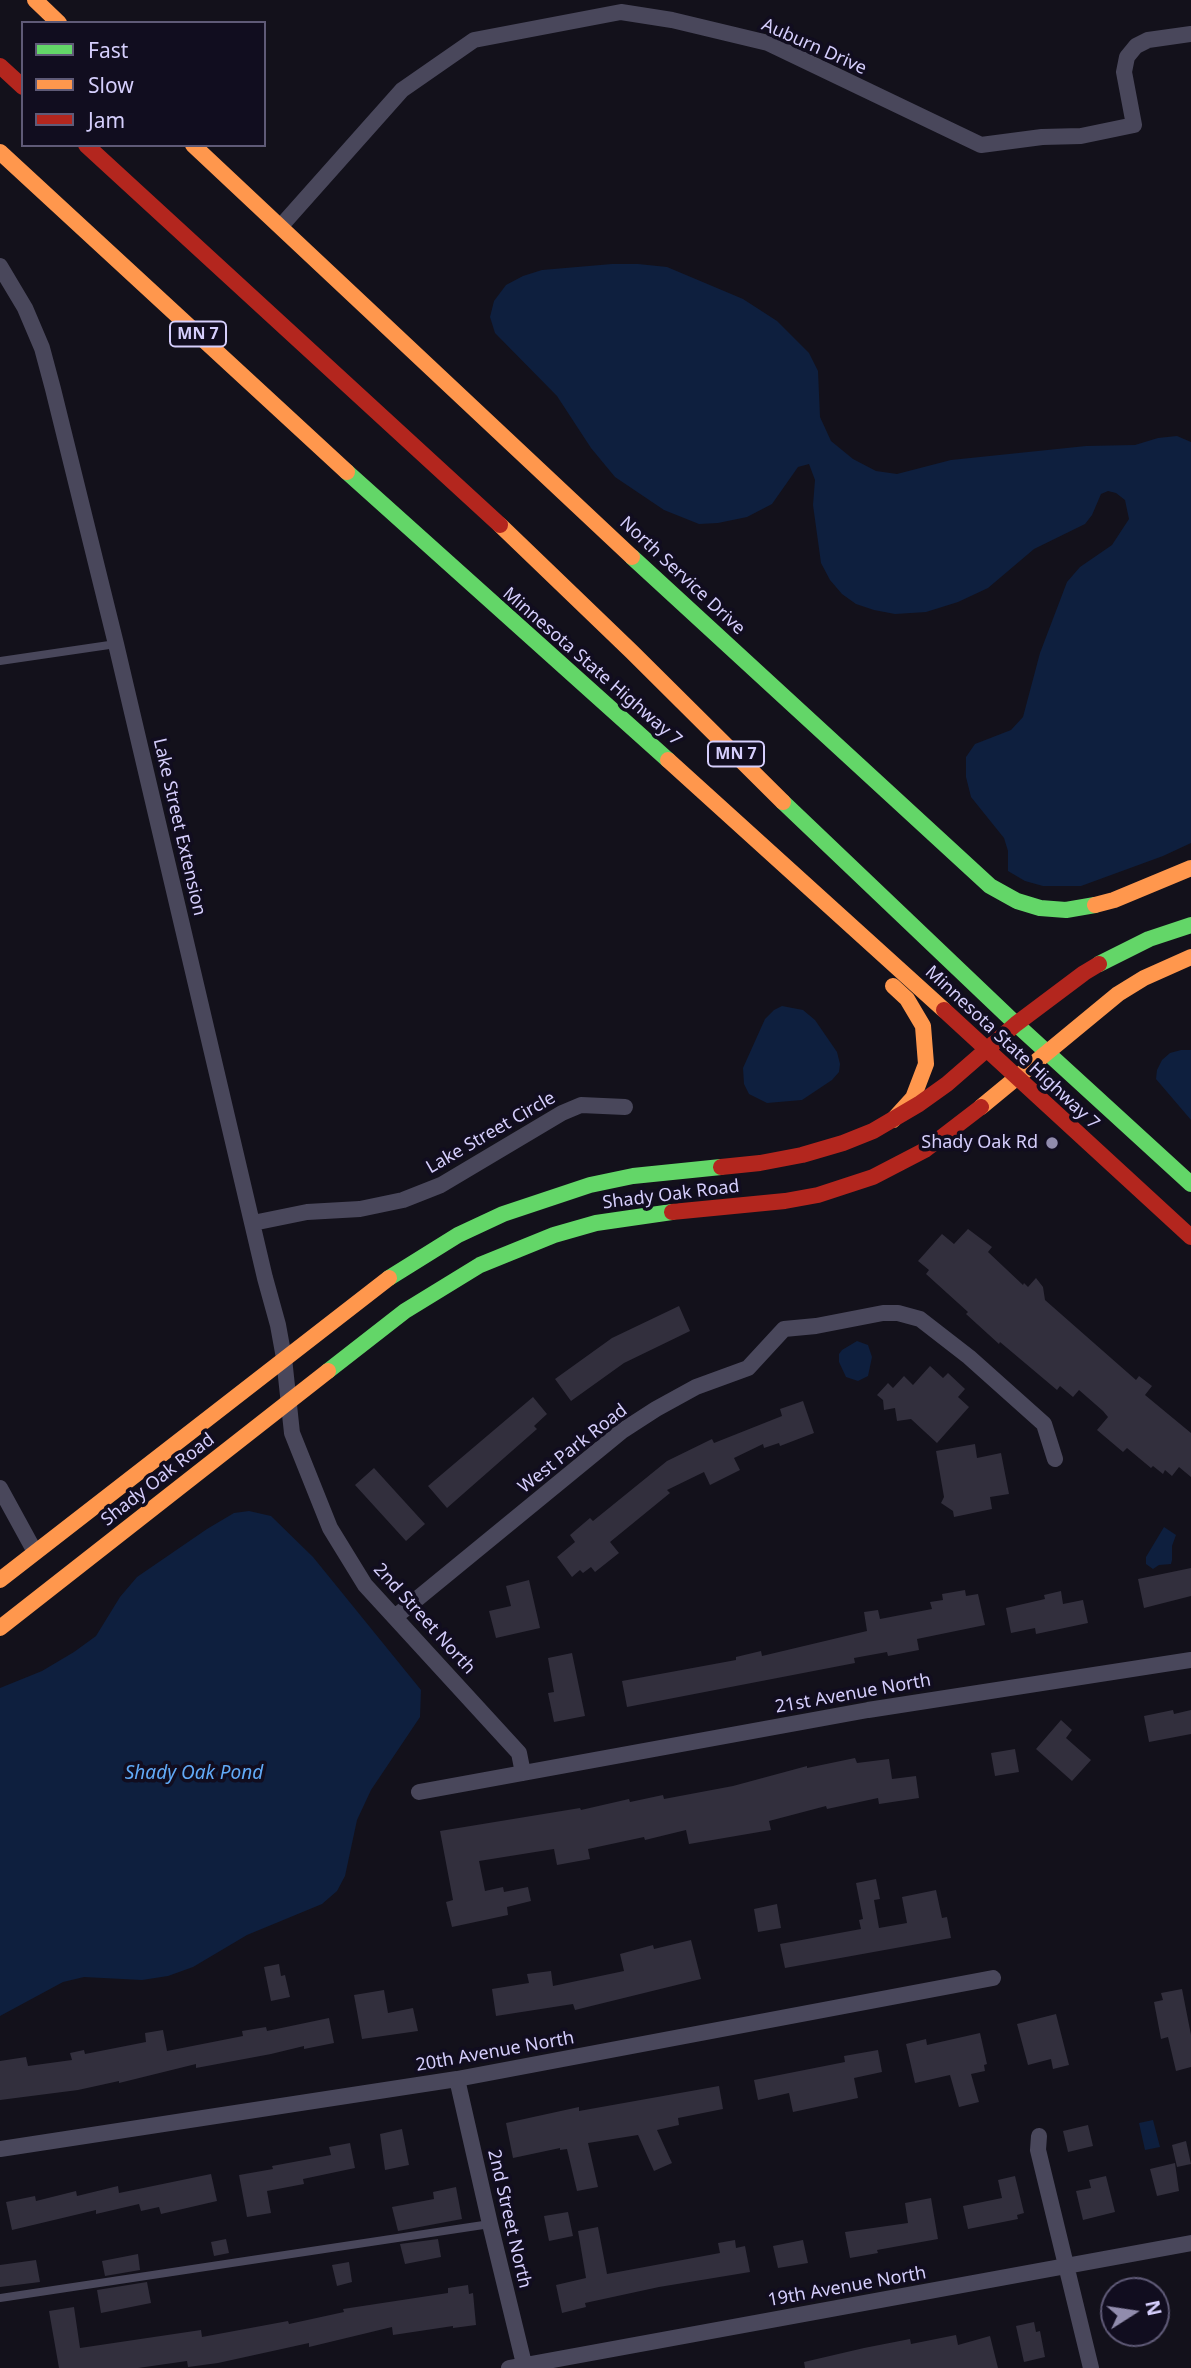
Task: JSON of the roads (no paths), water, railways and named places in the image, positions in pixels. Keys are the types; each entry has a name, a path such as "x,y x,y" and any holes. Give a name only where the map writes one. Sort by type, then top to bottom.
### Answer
{"main road":[{"path":"35,0 57,21"},
{"path":"0,66 21,85"},
{"name":"Minnesota State Highway 7","path":"88,147 457,484 623,643 830,849 1191,1184"},
{"name":"North Service Drive","path":"194,147 710,630 990,886 1017,901 1040,908 1066,910 1086,908 1114,900 1191,868"},
{"name":"Minnesota State Highway 7","path":"0,152 506,617 650,743 1191,1237"},
{"path":"650,743 827,925 907,999 917,1012 925,1037 926,1063 913,1098 893,1120"},
{"name":"Shady Oak Road","path":"0,1580 398,1271 458,1235 503,1214 559,1194 633,1176 760,1163 803,1155 843,1143 893,1120 947,1084 1016,1024 1084,973 1149,939 1191,925"},
{"name":"Shady Oak Road","path":"0,1628 405,1311 480,1265 554,1235 596,1223 818,1195 898,1166 961,1124 1118,995 1144,978 1191,957"}],"street":[{"name":"Auburn Drive","path":"281,226 402,90 474,40 605,8 672,20 768,43 981,145 1042,137 1081,136 1134,125 1124,72 1127,57 1136,46 1148,40 1191,34"},
{"name":"Lake Street Extension","path":"3,276 25,308 42,348 116,644 284,1357"},
{"name":"Lake Street Circle","path":"253,1223 307,1212 360,1209 403,1200 441,1185 562,1113 581,1105 625,1108"},
{"name":"West Park Road","path":"396,1617 622,1431 696,1387 748,1368 783,1329 816,1326 883,1313 920,1319 938,1331 1044,1424 1055,1459"},
{"name":"2nd Street North","path":"284,1357 292,1433 330,1528 365,1585 519,1753 523,1773"},
{"path":"0,1488 35,1552"},
{"name":"21st Avenue North","path":"419,1792 868,1710 1191,1660"},
{"name":"20th Avenue North","path":"0,2149 457,2079 993,1978"},
{"name":"2nd Street North","path":"457,2079 520,2367"},
{"path":"1039,2136 1038,2150 1091,2368"},
{"name":"19th Avenue North","path":"520,2367 1191,2243"}],"lane":[{"path":"0,661 116,644"},
{"path":"0,2298 490,2224"}],"water":[{"path":"612,264 667,267 743,299 777,321 809,353 818,371 820,417 831,441 853,459 876,471 897,474 951,460 1086,446 1135,445 1177,436 1191,442 1191,843 1081,886 1043,886 1025,881 1008,871 1008,851 1004,838 971,797 966,777 966,757 975,744 1011,730 1023,717 1040,653 1067,582 1080,567 1112,545 1129,519 1125,500 1108,491 1101,494 1085,524 1034,549 988,588 958,602 926,612 895,614 856,604 842,594 830,580 821,563 813,505 815,480 809,464 798,467 772,504 747,517 699,524 664,510 615,477 591,448 557,396 495,333 490,317 494,301 506,285 542,270"},
{"path":"782,1006 803,1010 815,1020 837,1052 839,1072 832,1080 802,1100 767,1103 749,1094 744,1084 743,1068 765,1019"},
{"path":"1191,1050 1191,1120 1156,1079 1162,1060 1170,1053"},
{"path":"857,1341 868,1345 872,1357 868,1376 858,1381 846,1377 839,1362 842,1350"},
{"name":"Shady Oak Pond","path":"249,1511 271,1516 313,1557 421,1690 420,1717 371,1790 357,1820 345,1876 337,1891 322,1904 247,1935 193,1967 168,1976 142,1980 84,1977 63,1982 0,2016 0,1688 42,1671 74,1652 96,1636 120,1597 137,1577 234,1513"},
{"path":"1164,1527 1176,1535 1171,1564 1159,1565 1153,1569 1146,1564 1146,1557"},
{"path":"1153,2120 1160,2147 1145,2150 1139,2123"}],"place":[{"name":"Shady Oak Rd","path":"1052,1143"}]}
